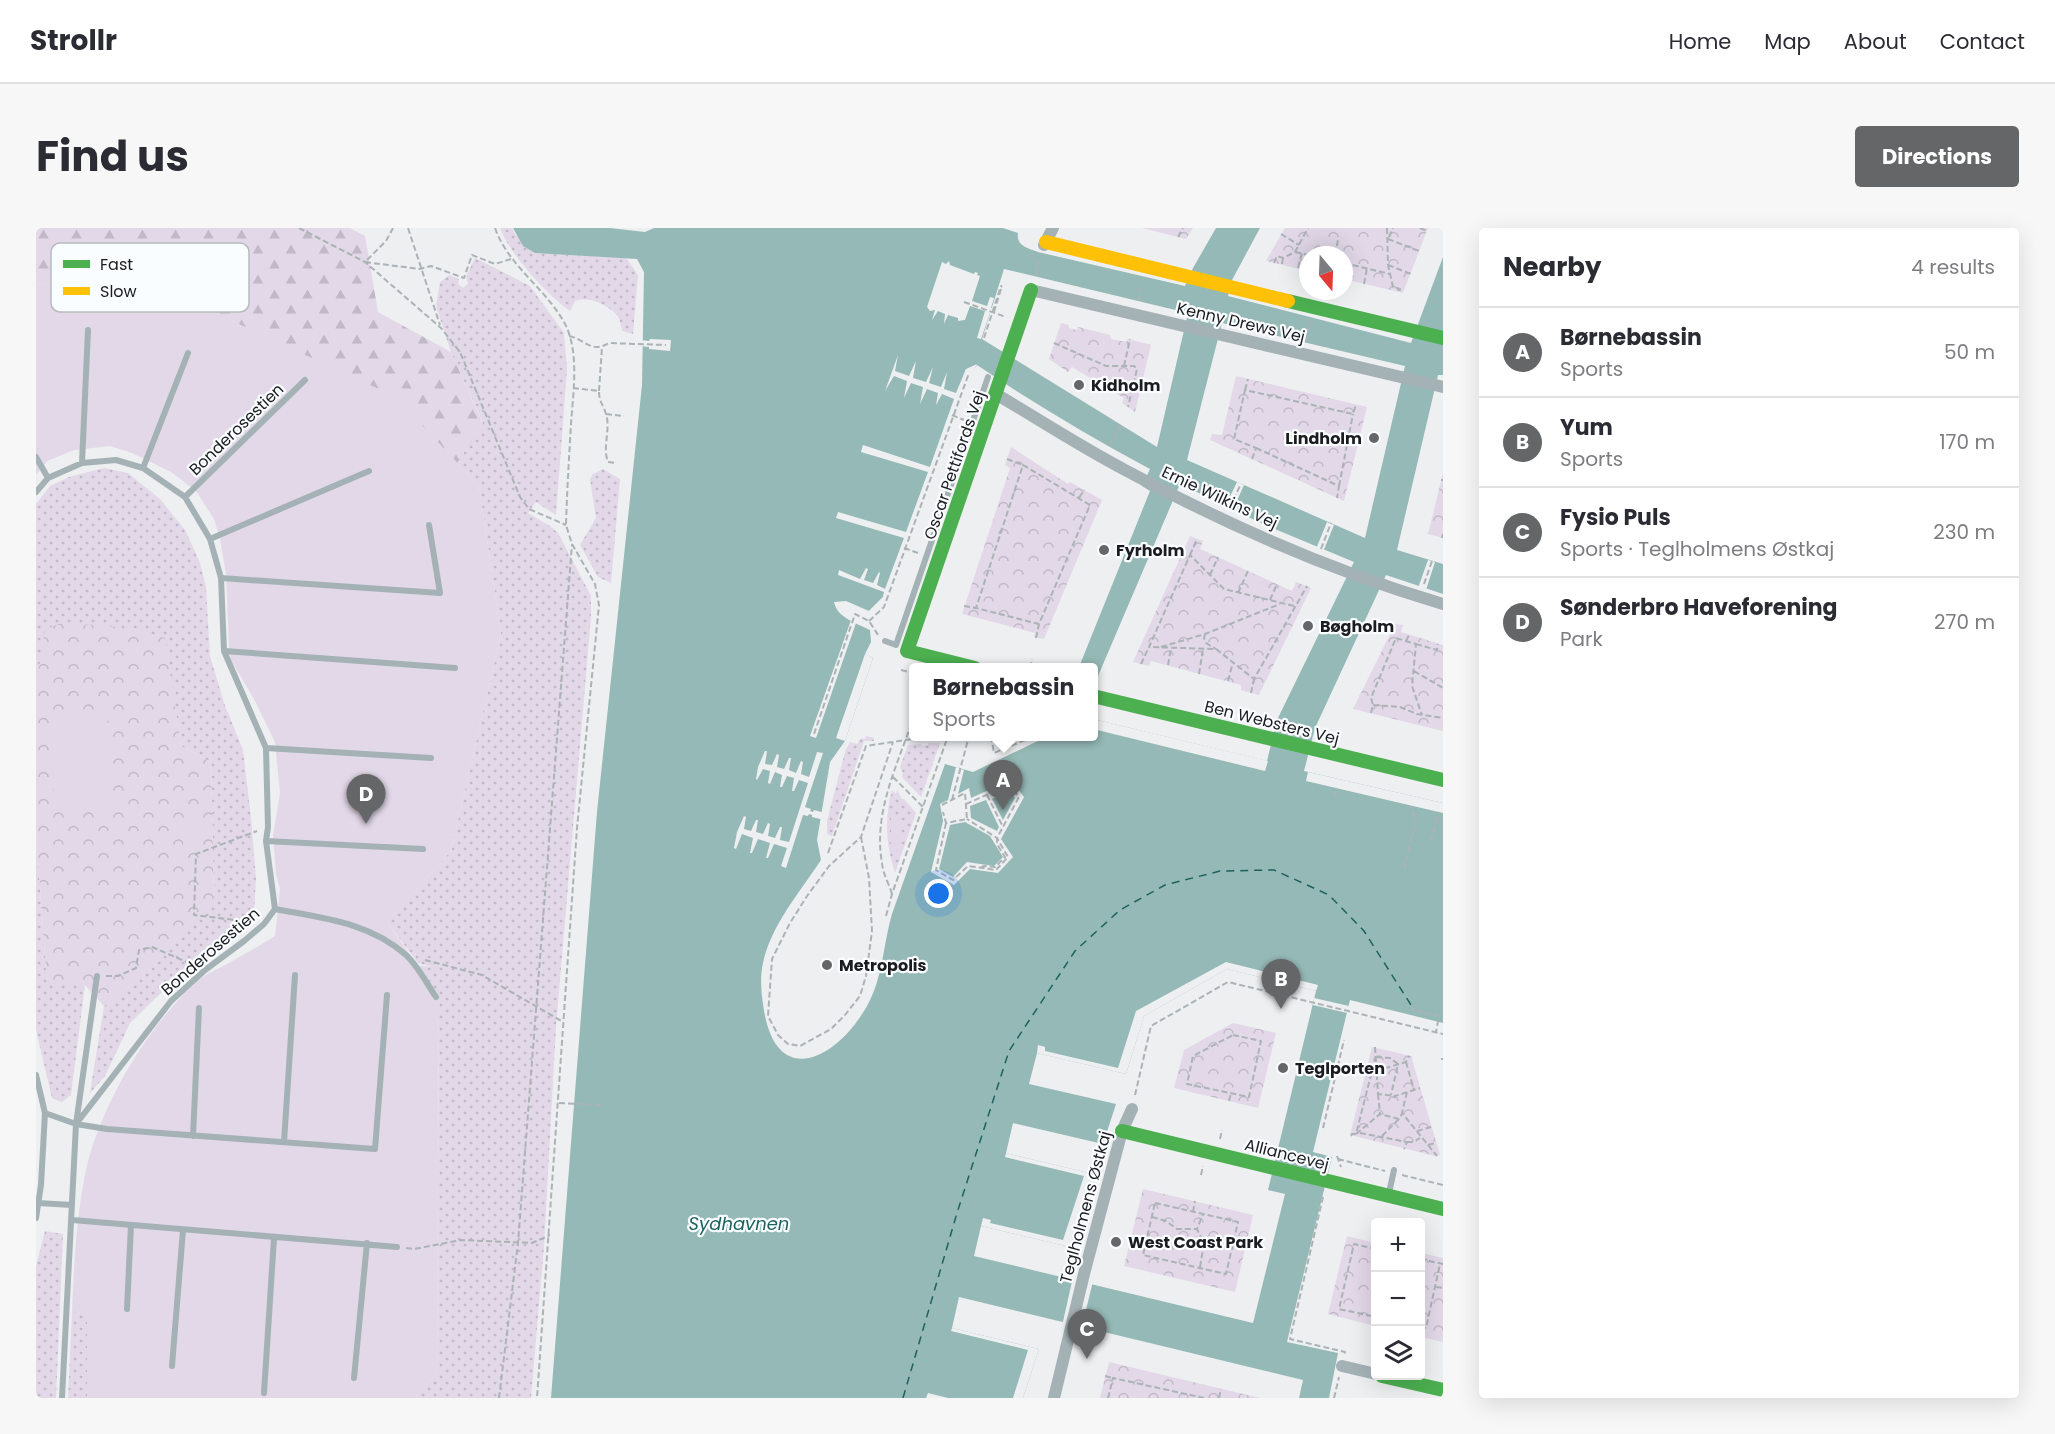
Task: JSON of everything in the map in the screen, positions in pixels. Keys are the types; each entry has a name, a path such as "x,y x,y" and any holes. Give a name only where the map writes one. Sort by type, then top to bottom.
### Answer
{"street":[{"path":"1053,228 1044,246 1146,266 1443,338"},
{"name":"Kenny Drews Vej","path":"1033,284 1170,322 1443,387"},
{"name":"Oscar Pettifords Vej","path":"955,663 907,651 994,385 1010,353 1033,284"},
{"name":"Ernie Wilkins Vej","path":"994,385 1124,470 1196,507 1322,562 1443,604"},
{"name":"Ben Websters Vej","path":"1098,697 1443,780"},
{"name":"Teglholmens Østkaj","path":"1054,1398 1122,1131 1132,1109"},
{"name":"Alliancevej","path":"1122,1131 1443,1209"},
{"path":"1342,1366 1371,1373"},
{"path":"1399,1380 1443,1390"}],"lane":[{"path":"82,463 88,330"},
{"path":"143,468 188,353"},
{"name":"Bonderosestien","path":"185,497 305,380"},
{"path":"885,641 896,645 927,556 994,385"},
{"path":"36,457 48,478"},
{"name":"Bonderosestien","path":"36,492 48,478 82,463 116,460 143,468 185,497 210,538 221,578 224,651 266,748 268,771 266,841 275,909 264,924 171,1000 76,1124"},
{"path":"210,538 369,471"},
{"path":"221,578 440,593 429,525"},
{"path":"224,651 455,668"},
{"path":"266,748 430,758"},
{"path":"266,841 423,849"},
{"path":"275,909 347,923 371,931 407,956 436,997"},
{"path":"284,1142 295,975"},
{"path":"62,1398 76,1124 97,976"},
{"path":"45,1113 76,1124 107,1129 375,1149 387,995"},
{"path":"193,1136 199,1008"},
{"path":"36,1075 45,1113 40,1139 36,1218"},
{"path":"1389,1196 1394,1170"},
{"path":"38,1203 72,1205"},
{"path":"72,1220 397,1247"},
{"path":"128,1309 131,1225"},
{"path":"172,1366 183,1230"},
{"path":"264,1393 274,1238"},
{"path":"354,1378 367,1243"}],"path":[{"path":"299,228 365,262 441,328 460,352 520,497 530,509 566,525"},
{"path":"365,262 386,241 393,228"},
{"path":"408,228 441,328"},
{"path":"495,228 512,259 555,308 569,336 573,352 573,388 566,525 572,544 595,584 599,605 577,828 537,1398"},
{"path":"1178,237 1183,228"},
{"path":"1274,262 1277,256 1283,258 1295,252 1308,228"},
{"path":"1387,228 1388,265 1393,289 1400,289 1399,293"},
{"path":"1388,240 1393,228"},
{"path":"1419,228 1427,231"},
{"path":"1281,234 1299,245"},
{"path":"1337,246 1338,240"},
{"path":"1388,240 1419,251"},
{"path":"1033,284 1044,246"},
{"path":"1295,252 1299,253"},
{"path":"365,262 420,269 431,266 464,278 472,255 495,264 512,259"},
{"path":"1282,264 1283,258"},
{"path":"1353,265 1390,274"},
{"path":"1388,265 1411,274"},
{"path":"1137,305 1146,266"},
{"path":"1364,284 1367,268"},
{"path":"984,338 1001,286 994,312"},
{"path":"965,302 999,313"},
{"path":"1304,345 1312,314"},
{"path":"569,336 579,338 587,346 602,347 609,343 666,345"},
{"path":"1124,366 1130,339"},
{"path":"1054,343 1106,366 1134,366 1137,369 1128,407"},
{"path":"602,347 599,391 600,403 606,414 605,455 608,462 617,463"},
{"path":"869,621 884,607 969,373"},
{"path":"1248,379 1234,439 1339,486"},
{"path":"573,388 599,391"},
{"path":"1245,390 1353,414"},
{"path":"1337,498 1356,404"},
{"path":"606,414 624,416"},
{"path":"1107,449 1121,425"},
{"path":"1252,459 1256,448"},
{"path":"1007,459 1023,465 1090,505 1039,624 1036,638"},
{"path":"976,608 1023,465"},
{"path":"1224,519 1241,484"},
{"path":"1079,498 1084,490"},
{"path":"1322,562 1331,524"},
{"path":"1141,664 1197,538"},
{"path":"499,1398 518,1243 572,544"},
{"path":"904,548 927,556"},
{"path":"1190,555 1224,590 1294,606"},
{"path":"1210,575 1218,557"},
{"path":"1422,589 1432,561"},
{"path":"1238,593 1248,571"},
{"path":"1270,600 1276,584"},
{"path":"1251,693 1254,679 1306,586"},
{"path":"1158,648 1205,634 1281,603"},
{"path":"964,606 1039,624"},
{"path":"814,734 855,614 869,621 875,632 885,641"},
{"path":"1205,634 1206,642 1254,679"},
{"path":"1406,641 1409,635"},
{"path":"1371,713 1373,705 1371,698 1396,638 1437,650 1438,644"},
{"path":"1416,644 1412,686 1422,715"},
{"path":"1149,648 1216,649"},
{"path":"1168,665 1171,648"},
{"path":"1199,674 1203,649"},
{"path":"1031,663 1032,659"},
{"path":"1228,681 1233,662"},
{"path":"901,670 909,672"},
{"path":"1413,671 1443,688"},
{"path":"1373,705 1400,706 1422,715 1443,718"},
{"path":"892,894 882,864 879,835 882,808 909,731"},
{"path":"828,853 866,746 909,740"},
{"path":"886,916 946,741"},
{"path":"952,800 968,741"},
{"path":"992,741 994,753 1023,741"},
{"path":"861,837 869,878 872,931 866,976 860,996 831,1029 800,1046 788,1044 777,1035 768,1016 772,959 790,923 830,866 861,837 893,742"},
{"path":"1157,752 1162,746"},
{"path":"1190,761 1191,753"},
{"path":"892,776 923,807"},
{"path":"966,804 1009,785 1019,797 997,838"},
{"path":"1334,797 1336,788"},
{"path":"942,806 965,793 967,819"},
{"path":"987,795 1003,828"},
{"path":"1404,869 1416,820 1410,806"},
{"path":"943,812 946,822 936,870 953,880 968,866 996,870 1008,857 997,838 967,819 946,822"},
{"path":"1431,842 1438,812"},
{"path":"264,924 194,915 196,854 268,827"},
{"path":"97,976 118,976 136,968 139,950 152,947 205,970"},
{"path":"407,956 454,966 482,975 564,1022"},
{"path":"1132,1109 1151,1026 1228,982 1443,1034"},
{"path":"860,996 865,995"},
{"path":"1411,1005 1413,1010 1439,1016 1436,1032"},
{"path":"1349,1011 1350,1017"},
{"path":"1377,1024 1378,1018"},
{"path":"1233,1035 1262,1041 1250,1097 1231,1093 1187,1083 1193,1056 1233,1035"},
{"path":"1323,1128 1344,1040"},
{"path":"1375,1047 1380,1114"},
{"path":"1370,1055 1376,1059"},
{"path":"1408,1056 1406,1062 1414,1090"},
{"path":"1368,1060 1390,1058 1398,1064"},
{"path":"1356,1134 1376,1059"},
{"path":"1376,1071 1406,1062"},
{"path":"1393,1096 1398,1064"},
{"path":"1364,1077 1370,1078"},
{"path":"1363,1083 1369,1084"},
{"path":"1378,1094 1393,1096 1420,1088"},
{"path":"1380,1137 1399,1119 1407,1092"},
{"path":"1229,1101 1231,1093"},
{"path":"1399,1099 1400,1094"},
{"path":"1359,1099 1365,1101"},
{"path":"559,1103 603,1105"},
{"path":"1357,1105 1363,1107"},
{"path":"1402,1113 1437,1156"},
{"path":"1380,1114 1399,1119"},
{"path":"1360,1133 1380,1114"},
{"path":"1353,1122 1359,1123"},
{"path":"1352,1127 1358,1129"},
{"path":"1417,1131 1431,1127"},
{"path":"1351,1136 1360,1133 1407,1142 1413,1142 1421,1137"},
{"path":"1387,1144 1389,1138"},
{"path":"1404,1149 1407,1142"},
{"path":"1428,1145 1436,1143"},
{"path":"1324,1195 1290,1339 1345,1352 1334,1398"},
{"path":"1193,1212 1195,1202"},
{"path":"1155,1203 1203,1214 1238,1222 1226,1274 1143,1255 1155,1203"},
{"path":"1200,1268 1204,1244 1197,1229 1203,1214"},
{"path":"1152,1217 1166,1221 1177,1229 1197,1229"},
{"path":"397,1247 414,1249 461,1240 532,1243 550,1234"},
{"path":"1371,1248 1354,1244 1339,1308 1371,1316"},
{"path":"1129,1245 1145,1248"},
{"path":"1425,1260 1442,1264 1425,1328"},
{"path":"1436,1287 1443,1288"},
{"path":"1105,1376 1203,1398"},
{"path":"1108,1398 1113,1378"},
{"path":"1219,1398 1221,1389"}],"green space":[{"path":"36,228 350,228 365,236 378,312 451,352 483,424 457,463 395,397 212,312 249,312 249,243 51,243 51,282 36,285"},
{"path":"500,228 512,228 515,234 535,253 626,258 638,275 633,334 622,331 615,313 596,302 575,301 570,311 561,304 520,261"},
{"path":"1142,228 1193,228 1186,239"},
{"path":"1285,228 1428,228 1403,293 1353,281 1353,246 1299,246 1299,269 1266,261"},
{"path":"475,258 530,286 564,333 567,369 556,515 536,502 528,513 558,533 591,596 591,616 556,1027 544,1246 531,1398 415,1398 437,1373 439,996 417,965 432,967 418,963 387,922 451,851 501,634 479,486 457,463 483,423 451,352 436,306 440,282 449,275 459,279 458,284 463,288 468,284 466,277"},
{"path":"51,282 51,312 213,312 396,397 479,486 501,634 451,851 387,922 439,996 437,1373 415,1398 87,1398 87,1313 72,1312 77,1226 85,1175 92,1149 113,1096 128,1069 144,1044 180,998 205,975 275,936 280,889 276,874 273,835 280,793 275,742 254,699 231,660 226,574 220,539 214,519 196,491 171,472 132,453 110,446 74,450 47,461 36,475 36,285"},
{"path":"1061,323 1077,330 1078,327 1110,335 1111,339 1126,342 1128,339 1151,345 1135,412 1122,403 1124,398 1072,367 1068,372 1049,359"},
{"path":"1236,376 1367,407 1344,501 1210,440 1212,434 1222,435"},
{"path":"1011,447 1068,484 1070,482 1102,500 1044,639 1034,637 1035,633 962,614 1010,468 1005,465"},
{"path":"104,468 128,473 160,499 185,530 200,563 206,587 210,656 224,703 243,750 256,878 254,912 235,936 168,986 130,1023 105,1076 90,1093 104,1006 152,968 214,897 211,762 181,746 164,638 36,686 36,504 50,486 69,477"},
{"path":"603,469 620,479 611,583 598,577 580,545 596,518 590,479 593,474"},
{"path":"1443,473 1443,538 1428,534"},
{"path":"1190,536 1203,541 1200,549 1292,591 1296,582 1311,588 1259,695 1241,690 1241,685 1151,661 1149,666 1133,662"},
{"path":"62,623 134,628 165,638 181,746 211,762 214,898 152,968 104,1006 85,985 47,985 36,832 36,687 45,629"},
{"path":"1395,624 1403,625 1401,632 1443,645 1443,731 1353,709"},
{"path":"107,712 113,807 55,811 49,716"},
{"path":"866,736 874,738 874,741 864,741 832,836 827,834 827,821 845,752 850,742 857,744 861,738 865,739"},
{"path":"928,743 940,743 921,797 902,777 900,767 908,745 921,744 922,746"},
{"path":"892,790 896,794 897,790 902,799 916,813 895,873 887,832","holes":["891,817 900,818 899,850 891,850"]},
{"path":"185,815 200,816 199,848 183,848"},
{"path":"891,817 900,817 900,850 891,850"},
{"path":"36,832 47,984 85,985 71,1095 62,1102 52,1098 36,1030"},
{"path":"1233,1023 1276,1033 1258,1108 1174,1088 1184,1050"},
{"path":"1372,1047 1411,1056 1440,1155 1435,1156 1350,1135"},
{"path":"1143,1189 1253,1215 1235,1292 1124,1266"},
{"path":"45,1231 63,1234 56,1398 36,1398 36,1266"},
{"path":"1347,1236 1371,1242 1371,1325 1328,1314"},
{"path":"1425,1254 1443,1258 1443,1342 1425,1338"},
{"path":"72,1312 87,1312 87,1398 68,1398"},
{"path":"1109,1362 1260,1398 1100,1398"}],"water":[{"name":"Sydhavnen","path":"513,228 610,228 645,232 654,228 1003,228 1018,233 1021,244 1038,252 1185,286 1216,228 1260,228 1232,280 1228,296 1411,343 1443,257 1443,375 1438,375 1397,550 1443,564 1443,594 1386,575 1315,728 1304,771 1443,803 1443,1023 1350,1000 1313,1152 1332,1157 1287,1342 1338,1353 1329,1398 1299,1398 1303,1380 959,1297 952,1328 1039,1349 1023,1398 948,1398 928,1393 926,1398 551,1398 597,812 642,385 644,272 637,259 535,253 523,246","holes":["1004,269 1188,313 1157,447 982,339","1222,323 1405,366 1365,538 1187,460","1227,969 1316,991 1268,1190 1285,1194 1253,1323 974,1256 981,1226 1070,1247 1093,1174 1006,1153 1013,1123 1103,1144 1116,1104 1029,1084 1037,1053 1126,1074 1144,1016"]}],"pier":[{"path":"949,261 950,265 974,274 978,273 977,275 980,276 972,301 987,306 990,297 994,298 991,308 995,309 993,314 990,313 981,339 977,338 985,311 970,306 965,320 958,321 958,318 948,315 944,324 945,314 938,311 932,320 935,310 930,311 927,307 942,262 946,264"},
{"path":"650,339 671,340 670,351 640,346 640,340 649,341"},
{"path":"898,355 895,371 909,376 916,361 913,378 926,382 933,367 929,383 941,387 947,372 944,389 956,393 966,369 977,364 972,374 968,372 885,598 872,612 869,611 883,597 884,592 838,575 839,570 860,579 866,568 868,569 864,580 873,583 879,572 877,585 885,589 904,538 836,518 838,512 906,532 928,472 861,452 863,445 930,467 954,399 942,394 936,405 938,393 927,389 920,404 923,387 911,383 904,398 907,381 894,376 885,391"},
{"path":"1237,482 1244,485 1232,512 1224,509"},
{"path":"1327,522 1334,525 1323,552 1316,549"},
{"path":"1428,560 1435,562 1426,590 1418,588"},
{"path":"851,620 856,623 816,738 810,736"},
{"path":"865,654 873,658 845,741 836,738"},
{"path":"1098,720 1268,761 1265,771 1098,730"},
{"path":"767,751 765,764 772,765 777,754 779,755 777,767 784,769 791,758 789,770 796,773 801,761 803,762 801,774 809,777 817,752 823,753 805,807 813,812 814,810 825,813 824,820 809,814 808,816 803,815 786,868 781,866 787,848 774,844 766,858 770,843 758,839 750,853 753,838 742,834 736,849 734,848 737,832 744,816 746,817 744,829 751,831 758,820 756,832 763,834 768,823 770,824 768,836 775,838 782,827 780,840 789,842 808,783 799,780 792,791 794,778 787,776 780,787 782,775 775,772 770,784 768,783 770,771 763,769 757,780 758,767"},
{"path":"956,767 964,770 958,794 969,788 971,798 1011,780 1024,797 1001,839 1013,857 998,873 970,869 954,885 931,872 943,821 940,804 948,800","holes":["1009,791 1015,798 1003,820 992,799","986,800 999,827 997,831 971,818 970,806","965,822 990,836 1003,857 994,866 967,862 953,877 939,869 950,825"]},
{"path":"1308,772 1443,803 1443,813 1306,781"},
{"path":"1226,962 1318,985 1316,991 1227,969 1144,1016 1126,1074 1037,1053 1038,1045 1045,1047 1045,1051 1118,1068 1136,1011"},
{"path":"1314,998 1349,1006 1347,1013 1313,1005"},
{"path":"1006,1153 1093,1174 1070,1247 981,1226 983,1218 991,1220 990,1223 1063,1240 1084,1176 1005,1157"},
{"path":"1073,1277 1093,1281 1081,1331 1062,1326"},
{"path":"952,1328 1039,1349 1023,1398 1013,1398 1028,1350 951,1331"}],"ferry route":[{"path":"903,1398 957,1213 1009,1051 1075,951 1120,910 1165,885 1220,871 1274,870 1329,895 1364,931 1411,1005"}],"traffic: fast":[{"path":"955,663 907,651 1031,290"},
{"path":"1288,301 1443,338"},
{"path":"1098,697 1443,780"},
{"path":"1122,1131 1443,1209"},
{"path":"1399,1380 1443,1390"}],"traffic: slow":[{"path":"1046,242 1288,301"}],"place":[{"name":"Kidholm","path":"1079,385"},
{"name":"Lindholm","path":"1374,438"},
{"name":"Fyrholm","path":"1104,550"},
{"name":"Bøgholm","path":"1308,626"},
{"name":"Børnebassin","path":"1003,810"},
{"name":"Sønderbro Haveforening","path":"366,824"},
{"name":"Metropolis","path":"827,965"},
{"name":"Yum","path":"1281,1009"},
{"name":"Teglporten","path":"1283,1068"},
{"name":"West Coast Park","path":"1116,1242"},
{"name":"Fysio Puls","path":"1087,1359"}]}
